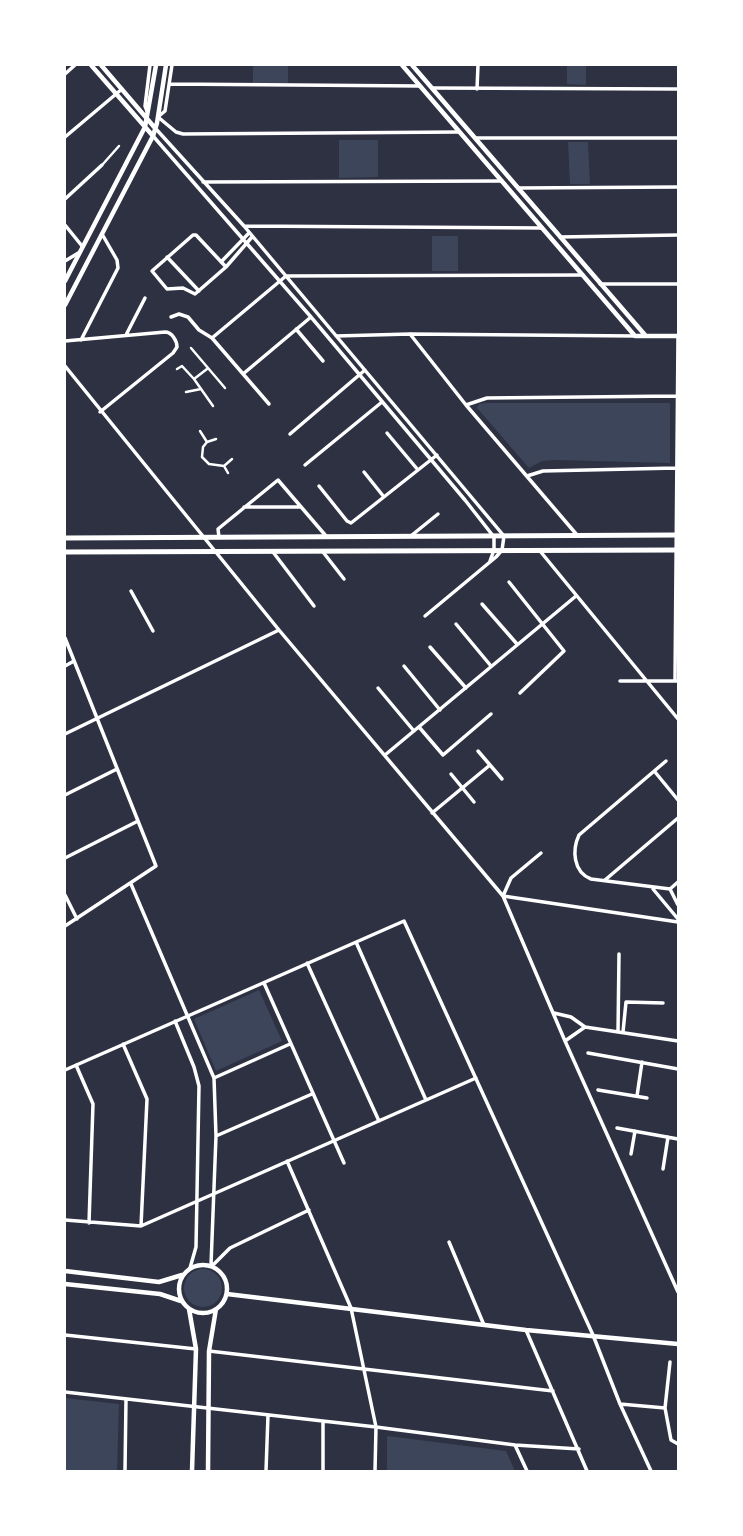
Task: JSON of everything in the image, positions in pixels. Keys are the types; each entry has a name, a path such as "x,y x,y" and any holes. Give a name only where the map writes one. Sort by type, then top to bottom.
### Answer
{"main road":[{"path":"65,538 677,535"},
{"path":"65,552 677,550"}],"street":[{"path":"65,74 75,65"},
{"path":"91,65 311,317 494,537 490,562"},
{"path":"101,65 244,226 504,536 502,550 425,616"},
{"path":"148,117 145,106 150,65"},
{"path":"65,281 145,127 156,65"},
{"path":"158,117 165,111 169,65"},
{"path":"65,306 153,136 169,65"},
{"path":"402,65 635,336"},
{"path":"412,65 645,336"},
{"path":"477,89 478,65"},
{"path":"169,84 421,86"},
{"path":"432,88 678,89"},
{"path":"65,137 122,89"},
{"path":"158,117 176,132 183,134 459,132"},
{"path":"475,138 678,138"},
{"path":"65,199 119,146"},
{"path":"480,155 485,150"},
{"path":"203,182 502,181"},
{"path":"518,188 678,187"},
{"path":"65,225 82,246"},
{"path":"244,226 542,228"},
{"path":"81,340 118,268 117,260 102,234"},
{"path":"226,267 194,235 152,271 166,288 183,288 195,294 226,267 251,235"},
{"path":"560,237 678,235"},
{"path":"221,262 245,242"},
{"path":"65,261 79,252"},
{"path":"568,257 574,253"},
{"path":"167,257 199,291"},
{"path":"212,338 286,276 583,275"},
{"path":"600,284 678,284"},
{"path":"126,335 145,298"},
{"path":"243,374 316,313"},
{"path":"171,317 183,314 199,330 212,338 269,404"},
{"path":"296,329 323,361"},
{"path":"65,341 167,332 176,342 177,347 100,412"},
{"path":"410,334 466,405 578,536"},
{"path":"337,336 678,336 677,681 620,681"},
{"path":"191,348 225,388"},
{"path":"65,366 100,412 503,897 678,1292"},
{"path":"177,369 182,366 213,406"},
{"path":"194,379 208,368"},
{"path":"290,434 365,370"},
{"path":"186,392 201,389"},
{"path":"466,405 487,398 677,396"},
{"path":"305,465 388,397"},
{"path":"200,431 207,442"},
{"path":"387,433 418,470"},
{"path":"216,439 207,442 203,447 202,457 213,466 224,466 232,459"},
{"path":"319,486 349,522 356,520 437,455"},
{"path":"224,466 228,473"},
{"path":"527,476 543,471 676,468"},
{"path":"364,472 384,497"},
{"path":"219,537 218,529 278,480 327,537"},
{"path":"244,507 301,507"},
{"path":"411,537 438,514"},
{"path":"538,550 678,719"},
{"path":"272,552 314,606"},
{"path":"323,552 344,579"},
{"path":"509,582 564,651 520,693"},
{"path":"131,591 153,631"},
{"path":"385,755 576,596"},
{"path":"482,604 517,644"},
{"path":"456,624 491,666"},
{"path":"65,734 279,629"},
{"path":"65,638 156,868 65,926"},
{"path":"429,647 466,688"},
{"path":"65,666 74,661"},
{"path":"404,666 440,709"},
{"path":"378,688 414,731"},
{"path":"419,727 443,755 491,714"},
{"path":"478,751 502,779"},
{"path":"666,761 579,835 574,846 579,869 586,877 651,888 670,889 678,882"},
{"path":"432,813 490,765"},
{"path":"65,794 117,769"},
{"path":"654,771 678,800"},
{"path":"451,774 474,802"},
{"path":"605,880 678,818"},
{"path":"65,858 138,821"},
{"path":"503,897 512,878 541,853"},
{"path":"131,884 214,1078 216,1136 212,1266"},
{"path":"651,888 678,920"},
{"path":"670,889 678,905"},
{"path":"65,895 77,919"},
{"path":"503,897 678,920"},
{"path":"65,1070 404,920 593,1335 620,1405 651,1471"},
{"path":"356,942 426,1100"},
{"path":"619,954 620,1032"},
{"path":"307,963 379,1121"},
{"path":"264,983 344,1163"},
{"path":"620,1032 626,1002 663,1003"},
{"path":"554,1013 571,1017 585,1027 678,1041"},
{"path":"175,1021 199,1086 196,1247 190,1268"},
{"path":"565,1041 585,1027"},
{"path":"123,1044 146,1099 141,1226"},
{"path":"214,1078 290,1044"},
{"path":"588,1053 678,1069"},
{"path":"637,1097 642,1062"},
{"path":"76,1065 93,1104 89,1223"},
{"path":"65,1220 141,1226 476,1078"},
{"path":"598,1090 647,1098"},
{"path":"216,1136 312,1094"},
{"path":"617,1128 678,1139"},
{"path":"631,1154 635,1131"},
{"path":"663,1169 668,1137"},
{"path":"287,1161 351,1308 376,1427 375,1471"},
{"path":"212,1266 230,1248 309,1210"},
{"path":"449,1242 484,1325"},
{"path":"192,1471 195,1349 189,1309 179,1293 179,1284 183,1275 197,1265 212,1266 223,1274 228,1287 227,1294 216,1310 209,1350 208,1471"},
{"path":"65,1271 159,1282 183,1275"},
{"path":"65,1284 160,1294 183,1302"},
{"path":"227,1294 526,1330 678,1344"},
{"path":"189,1309 203,1313 216,1310"},
{"path":"526,1330 587,1471"},
{"path":"65,1335 195,1349"},
{"path":"209,1350 553,1391"},
{"path":"670,1362 665,1408 671,1440 678,1444"},
{"path":"65,1392 515,1445 579,1450"},
{"path":"125,1471 126,1399"},
{"path":"620,1405 665,1408"},
{"path":"266,1471 268,1415"},
{"path":"323,1422 323,1471"},
{"path":"515,1445 527,1471"}],"shaded area":[{"path":"253,65 288,65 288,83 253,83"},
{"path":"567,65 586,65 586,85 567,84"},
{"path":"339,140 378,140 378,177 339,178"},
{"path":"568,142 588,142 590,184 570,184"},
{"path":"432,236 458,236 458,271 432,271"},
{"path":"670,403 670,463 556,460 542,461 529,468 477,408 479,404"},
{"path":"259,990 282,1041 216,1071 194,1019"},
{"path":"203,1269 216,1275 222,1288 216,1301 203,1307 190,1301 184,1288 190,1275"},
{"path":"65,1398 119,1404 117,1471 65,1471"},
{"path":"387,1436 506,1451 515,1471 387,1471"}]}
